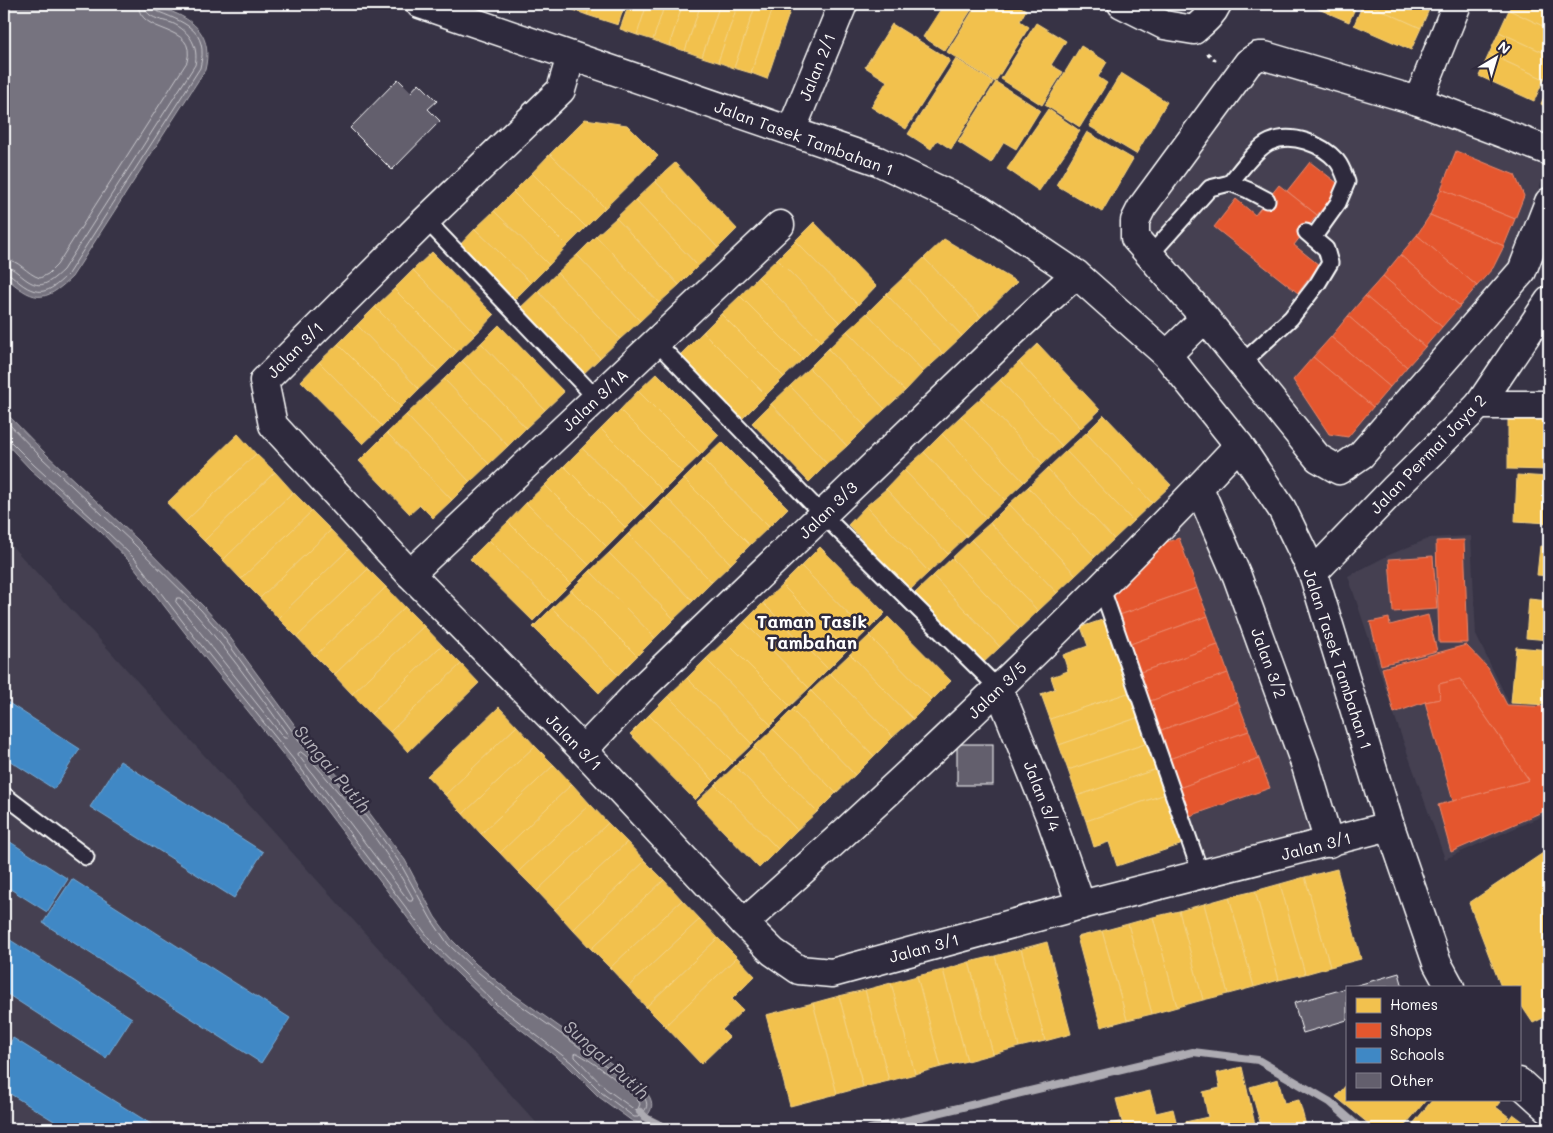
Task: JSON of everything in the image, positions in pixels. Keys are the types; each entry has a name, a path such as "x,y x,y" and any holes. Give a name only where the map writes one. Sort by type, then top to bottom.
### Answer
{"street":[{"name":"Jalan Tasek Tambahan 1","path":"420,4 878,161 981,210 1076,274 1167,355 1239,445 1282,509 1313,573 1390,826 1437,963 1449,986"},
{"name":"Jalan 2/1","path":"791,131 843,4"},
{"path":"1122,4 1164,25 1194,30 1205,21 1217,4"},
{"path":"1418,101 1456,4"},
{"name":"Jalan 3/1","path":"571,56 561,90 426,220 264,381 273,425 410,574 583,750 744,924 773,952 799,970 832,973 1081,905 1390,826"},
{"path":"1549,151 1418,101 1265,56 1258,56 1248,63 1142,207 1135,221 1135,238 1205,318 1318,458 1339,470 1362,455 1522,271 1549,202"},
{"name":"Jalan 3/1A","path":"410,574 780,225"},
{"name":"Jalan 3/3","path":"583,750 646,685 1013,332 1076,274"},
{"name":"Jalan Permai Jaya 2","path":"1313,573 1479,405 1549,301"},
{"path":"1167,355 1205,318"},
{"path":"1479,405 1549,405"},
{"name":"Jalan 3/5","path":"744,924 999,689 1200,488 1239,445"},
{"name":"Jalan 3/2","path":"1200,488 1237,576 1306,766 1329,843"},
{"name":"Jalan 3/4","path":"999,689 1051,819 1081,905"},
{"path":"1520,1083 1549,1109"}],"lane":[{"path":"1150,255 1210,188 1230,183 1256,153 1270,142 1289,137 1314,144 1336,160 1343,170 1347,182 1338,203 1309,235 1326,249 1330,263 1318,283 1291,318 1242,363"},
{"path":"1230,183 1267,200"},
{"path":"426,220 596,398"},
{"path":"656,342 823,515 999,689"},
{"path":"1101,586 1201,874"},
{"path":"4,795 86,857"}],"shaded area":[{"path":"1260,63 1413,111 1548,163 1513,264 1363,439 1338,458 1326,451 1146,233 1152,208"},
{"path":"1198,504 1317,835 1205,863 1107,587"},
{"path":"1471,536 1476,635 1509,703 1549,706 1549,813 1445,859 1348,576 1389,555 1430,538"},
{"path":"4,538 99,639 542,1129 4,1129"}],"water":[{"path":"141,3 154,5 177,14 194,25 200,31 207,48 205,70 72,277 62,286 45,296 31,295 4,276 4,4"},
{"name":"Sungai Putih","path":"4,411 47,455 137,539 223,628 305,739 359,799 405,860 435,917 452,940 476,964 509,991 629,1076 650,1098 651,1110 647,1116 639,1123 632,1121 599,1097 568,1066 493,1008 428,945 298,773 131,563 101,532 30,469 4,441"}],"building: Homes":[{"path":"555,4 573,4 571,9"},
{"path":"573,4 591,4 587,15 571,9"},
{"path":"591,4 625,4 618,25 587,15"},
{"path":"629,4 647,4 637,35 620,29"},
{"path":"647,4 665,4 653,40 637,35"},
{"path":"665,4 683,4 669,46 653,40"},
{"path":"683,4 701,4 685,51 669,46"},
{"path":"701,4 720,4 702,57 685,51"},
{"path":"720,4 738,4 718,62 702,57"},
{"path":"738,4 756,4 734,68 718,62"},
{"path":"756,4 774,5 751,73 734,68"},
{"path":"944,4 975,4 945,51 923,37"},
{"path":"977,4 1016,4 1026,10 1020,21 1029,27 995,82 947,52"},
{"path":"1307,4 1357,4 1349,22"},
{"path":"1363,4 1368,4 1421,28 1411,50 1354,25"},
{"path":"1368,4 1427,4 1431,5 1421,28"},
{"path":"1512,4 1549,4 1549,29 1509,10"},
{"path":"774,5 790,11 767,79 751,73"},
{"path":"1509,10 1549,29 1549,55 1499,32"},
{"path":"1036,23 1066,41 1051,65 1063,72 1042,105 1001,79"},
{"path":"892,24 950,60 906,129 871,107 887,81 865,67"},
{"path":"1499,32 1549,55 1549,68 1544,79 1489,54"},
{"path":"1081,46 1107,62 1098,77 1107,83 1080,127 1045,105"},
{"path":"1489,54 1544,79 1534,101 1479,76"},
{"path":"956,59 993,82 951,149 937,140 931,149 908,134"},
{"path":"1121,73 1167,102 1136,154 1089,126"},
{"path":"996,82 1040,110 1016,149 1004,142 991,163 958,142"},
{"path":"1549,85 1549,108 1541,104"},
{"path":"1048,109 1080,131 1039,191 1007,169"},
{"path":"585,119 627,125 658,156 605,208 550,154"},
{"path":"1087,132 1133,159 1102,212 1056,185"},
{"path":"550,154 605,208 586,227 532,173"},
{"path":"675,163 737,229 718,248 655,181"},
{"path":"532,173 586,227 567,246 513,192"},
{"path":"655,181 718,248 698,266 635,200"},
{"path":"513,192 567,246 549,265 494,211"},
{"path":"635,200 698,266 679,285 616,218"},
{"path":"494,211 549,265 531,283 475,229"},
{"path":"616,218 679,285 659,303 596,236"},
{"path":"814,222 876,286 858,305 795,241"},
{"path":"475,229 531,283 512,302 457,248"},
{"path":"596,236 659,303 640,321 577,255"},
{"path":"944,239 1017,282 981,317 924,258"},
{"path":"795,241 858,305 840,323 777,259"},
{"path":"432,252 494,315 476,334 413,270"},
{"path":"577,255 640,321 620,339 557,273"},
{"path":"924,258 981,317 962,336 905,276"},
{"path":"777,259 840,323 821,341 758,277"},
{"path":"413,270 476,334 457,352 394,289"},
{"path":"557,273 620,339 600,358 538,291"},
{"path":"905,276 962,336 943,354 886,294"},
{"path":"758,277 821,341 803,359 740,296"},
{"path":"394,289 457,352 438,371 375,307"},
{"path":"538,291 600,358 581,376 518,310"},
{"path":"886,294 943,354 923,372 867,313"},
{"path":"740,296 803,359 784,377 721,314"},
{"path":"375,307 438,371 419,389 357,325"},
{"path":"867,313 923,372 905,391 847,331"},
{"path":"721,314 784,377 766,395 703,332"},
{"path":"357,325 419,389 401,407 338,344"},
{"path":"499,325 564,392 545,410 481,343"},
{"path":"847,331 905,391 885,409 828,349"},
{"path":"703,332 766,395 741,420 678,357"},
{"path":"481,343 545,410 526,428 462,361"},
{"path":"338,344 401,407 382,426 319,362"},
{"path":"1038,344 1100,410 1081,428 1019,362"},
{"path":"828,349 885,409 866,427 809,368"},
{"path":"462,361 526,428 508,446 444,379"},
{"path":"319,362 382,426 363,444 301,381"},
{"path":"1019,362 1081,428 1062,446 1000,380"},
{"path":"809,368 866,427 847,446 790,386"},
{"path":"657,373 719,435 701,454 638,391"},
{"path":"444,379 508,446 489,464 425,397"},
{"path":"1000,380 1062,446 1043,464 981,398"},
{"path":"790,386 847,446 827,464 771,404"},
{"path":"638,391 701,454 682,472 620,410"},
{"path":"425,397 489,464 470,482 406,415"},
{"path":"981,398 1043,464 1024,482 961,416"},
{"path":"771,404 827,464 809,482 752,423"},
{"path":"620,410 682,472 663,491 601,429"},
{"path":"406,415 470,482 452,500 387,433"},
{"path":"1104,415 1171,485 1152,503 1086,433"},
{"path":"961,416 1024,482 1005,500 942,434"},
{"path":"1508,417 1549,417 1549,470 1508,469"},
{"path":"601,429 663,491 645,509 582,448"},
{"path":"387,433 452,500 433,518 420,505 410,514 359,461"},
{"path":"1086,433 1152,503 1133,521 1066,451"},
{"path":"238,434 256,454 185,522 167,503"},
{"path":"942,434 1005,500 986,518 924,452"},
{"path":"722,442 788,508 769,527 703,460"},
{"path":"582,448 645,509 626,528 564,466"},
{"path":"1066,451 1133,521 1114,539 1047,469"},
{"path":"924,452 986,518 967,536 904,470"},
{"path":"256,454 275,472 204,541 185,522"},
{"path":"703,460 769,527 750,545 684,479"},
{"path":"564,466 626,528 607,547 545,485"},
{"path":"1047,469 1114,539 1095,557 1028,487"},
{"path":"904,470 967,536 948,554 886,489"},
{"path":"275,472 293,492 223,560 204,541"},
{"path":"1517,475 1549,477 1549,523 1515,521"},
{"path":"684,479 750,545 731,564 666,497"},
{"path":"545,485 607,547 589,565 526,503"},
{"path":"1028,487 1095,557 1076,575 1009,504"},
{"path":"886,489 948,554 929,572 866,506"},
{"path":"293,492 312,511 241,579 223,560"},
{"path":"666,497 731,564 712,582 647,516"},
{"path":"526,503 589,565 570,584 508,522"},
{"path":"1009,504 1076,575 1057,593 990,523"},
{"path":"866,506 929,572 910,590 848,525"},
{"path":"312,511 331,530 260,598 241,579"},
{"path":"647,516 712,582 693,601 628,534"},
{"path":"508,522 570,584 551,603 489,540"},
{"path":"990,523 1057,593 1038,611 971,540"},
{"path":"331,530 349,549 278,618 260,598"},
{"path":"628,534 693,601 674,619 609,553"},
{"path":"489,540 551,603 533,621 470,559"},
{"path":"971,540 1038,611 1019,629 952,558"},
{"path":"1540,546 1549,547 1549,576 1537,575"},
{"path":"820,547 885,613 866,632 801,566"},
{"path":"349,549 368,569 297,637 278,618"},
{"path":"609,553 674,619 655,638 590,571"},
{"path":"952,558 1019,629 1000,647 933,576"},
{"path":"801,566 866,632 847,650 782,585"},
{"path":"368,569 386,587 315,656 297,637"},
{"path":"590,571 655,638 637,656 571,590"},
{"path":"933,576 1000,647 981,665 914,594"},
{"path":"782,585 847,650 828,669 763,603"},
{"path":"386,587 405,607 334,675 315,656"},
{"path":"571,590 637,656 618,675 552,608"},
{"path":"1529,599 1549,601 1549,640 1526,638"},
{"path":"763,603 828,669 809,688 744,622"},
{"path":"405,607 424,626 352,694 334,675"},
{"path":"552,608 618,675 599,693 533,627"},
{"path":"888,617 951,681 932,700 869,636"},
{"path":"1105,619 1131,692 1050,719 1041,694 1055,689 1051,677 1068,671 1063,655 1088,646 1081,627"},
{"path":"744,622 809,688 790,706 725,641"},
{"path":"424,626 442,645 371,714 352,694"},
{"path":"869,636 932,700 913,719 850,654"},
{"path":"725,641 790,706 771,725 706,659"},
{"path":"442,645 461,664 390,732 371,714"},
{"path":"1516,647 1549,650 1549,705 1511,703"},
{"path":"850,654 913,719 893,737 830,673"},
{"path":"706,659 771,725 752,744 687,678"},
{"path":"461,664 479,683 408,752 390,732"},
{"path":"830,673 893,737 874,756 811,691"},
{"path":"687,678 752,744 733,762 668,696"},
{"path":"811,691 874,756 855,775 792,710"},
{"path":"1131,692 1140,717 1059,745 1050,719"},
{"path":"668,696 733,762 714,781 649,715"},
{"path":"499,707 517,726 445,795 427,776"},
{"path":"792,710 855,775 836,793 773,729"},
{"path":"649,715 714,781 695,800 630,734"},
{"path":"1140,717 1148,743 1068,770 1059,745"},
{"path":"517,726 535,746 463,814 445,795"},
{"path":"773,729 836,793 817,812 754,747"},
{"path":"1148,743 1157,769 1077,796 1068,770"},
{"path":"535,746 554,765 481,834 463,814"},
{"path":"754,747 817,812 797,830 735,766"},
{"path":"554,765 572,784 500,853 481,834"},
{"path":"735,766 797,830 778,849 715,785"},
{"path":"1157,769 1166,794 1086,821 1077,796"},
{"path":"572,784 590,804 518,872 500,853"},
{"path":"715,785 778,849 759,868 696,803"},
{"path":"1166,794 1183,844 1117,866 1109,842 1094,847 1086,821"},
{"path":"590,804 608,823 537,891 518,872"},
{"path":"608,823 627,842 555,910 537,891"},
{"path":"627,842 645,861 573,930 555,910"},
{"path":"1549,849 1549,1015 1533,1023 1520,1004 1520,986 1501,986 1469,903"},
{"path":"645,861 664,880 591,949 573,930"},
{"path":"1337,869 1361,959 1330,967 1305,877"},
{"path":"1305,877 1330,967 1305,974 1280,884"},
{"path":"664,880 682,900 610,968 591,949"},
{"path":"1280,884 1305,974 1279,980 1255,891"},
{"path":"1255,891 1279,980 1254,987 1229,897"},
{"path":"1229,897 1254,987 1228,994 1204,904"},
{"path":"682,900 700,919 628,987 610,968"},
{"path":"1204,904 1228,994 1203,1000 1179,911"},
{"path":"1179,911 1203,1000 1177,1007 1153,917"},
{"path":"1153,917 1177,1007 1152,1014 1128,924"},
{"path":"700,919 718,938 646,1007 628,987"},
{"path":"1128,924 1152,1014 1127,1020 1102,931"},
{"path":"1102,931 1127,1020 1101,1027 1077,937"},
{"path":"718,938 737,957 665,1026 646,1007"},
{"path":"1047,942 1071,1034 1045,1041 1021,949"},
{"path":"1021,949 1045,1041 1019,1047 995,956"},
{"path":"995,956 1019,1047 993,1054 969,962"},
{"path":"737,957 755,976 732,999 743,1010 722,1030 729,1037 701,1064 665,1026"},
{"path":"969,962 993,1054 967,1061 943,970"},
{"path":"943,970 967,1061 941,1067 917,976"},
{"path":"917,976 941,1067 915,1074 891,983"},
{"path":"891,983 915,1074 889,1081 865,990"},
{"path":"865,990 889,1081 863,1087 839,996"},
{"path":"839,996 863,1087 837,1094 813,1003"},
{"path":"813,1003 837,1094 790,1106 766,1015"},
{"path":"1242,1067 1256,1129 1187,1129 1185,1122 1208,1117 1203,1092 1220,1088 1217,1073"},
{"path":"1278,1079 1284,1103 1299,1100 1307,1129 1262,1129 1250,1087"},
{"path":"1346,1085 1346,1100 1426,1100 1402,1129 1375,1129 1336,1097"},
{"path":"1150,1091 1156,1113 1173,1109 1178,1129 1124,1129 1116,1099"},
{"path":"1432,1100 1497,1100 1500,1102 1496,1107 1509,1117 1499,1129 1409,1129"},
{"path":"1513,1114 1532,1128 1501,1129"},
{"path":"1120,1122 1121,1129 1083,1129 1083,1128"}],"building: Shops":[{"path":"1456,151 1515,175 1524,196 1515,219 1441,189"},
{"path":"1310,162 1341,186 1317,215 1287,191"},
{"path":"1279,185 1317,215 1294,245 1319,265 1298,293 1214,227 1236,199 1255,215"},
{"path":"1441,189 1515,219 1504,246 1430,215"},
{"path":"1430,215 1504,246 1493,268 1477,286 1417,235"},
{"path":"1417,235 1477,286 1460,306 1400,255"},
{"path":"1400,255 1460,306 1442,327 1383,276"},
{"path":"1383,276 1442,327 1425,347 1365,296"},
{"path":"1365,296 1425,347 1407,367 1348,316"},
{"path":"1348,316 1407,367 1390,387 1331,337"},
{"path":"1331,337 1390,387 1373,407 1313,357"},
{"path":"1313,357 1373,407 1348,437 1329,434 1293,380"},
{"path":"1179,538 1197,588 1114,617 1104,591 1149,548"},
{"path":"1464,540 1468,643 1439,643 1436,541"},
{"path":"1433,556 1437,609 1393,612 1389,559"},
{"path":"1197,588 1208,616 1125,646 1114,617"},
{"path":"1428,615 1437,651 1381,665 1370,622 1389,618 1390,625"},
{"path":"1208,616 1218,645 1135,674 1125,646"},
{"path":"1218,645 1228,673 1145,703 1135,674"},
{"path":"1466,645 1488,668 1507,705 1549,707 1549,809 1451,852 1438,805 1529,780 1460,679 1439,684 1440,699 1394,713 1382,668"},
{"path":"1228,673 1238,702 1156,732 1145,703"},
{"path":"1460,679 1529,780 1453,801 1425,702 1440,699 1439,684"},
{"path":"1238,702 1249,731 1166,760 1156,732"},
{"path":"1249,731 1259,759 1176,789 1166,760"},
{"path":"1259,759 1270,788 1187,817 1176,789"}],"building: Schools":[{"path":"4,700 80,749 54,789 4,757"},
{"path":"120,761 263,852 234,898 90,807"},
{"path":"4,838 68,879 47,912 4,885"},
{"path":"72,879 290,1018 261,1063 43,923"},
{"path":"4,936 132,1018 106,1058 4,992"},
{"path":"13,1038 159,1129 67,1129 4,1090 4,1053"}],"building: Other":[{"path":"398,79 411,92 419,83 437,101 428,109 440,121 392,170 350,128"},
{"path":"957,744 993,744 993,785 957,785"},
{"path":"1399,973 1403,986 1354,986"},
{"path":"1346,988 1346,1020 1303,1033 1294,1003"}],"waterway":[{"path":"870,1129 1193,1052 1258,1060 1330,1102 1361,1129"},
{"name":"Sungai Putih","path":"640,1112 646,1118 668,1129"}],"district":[{"name":"Taman Tasik Tambahan","path":"812,632"}]}
